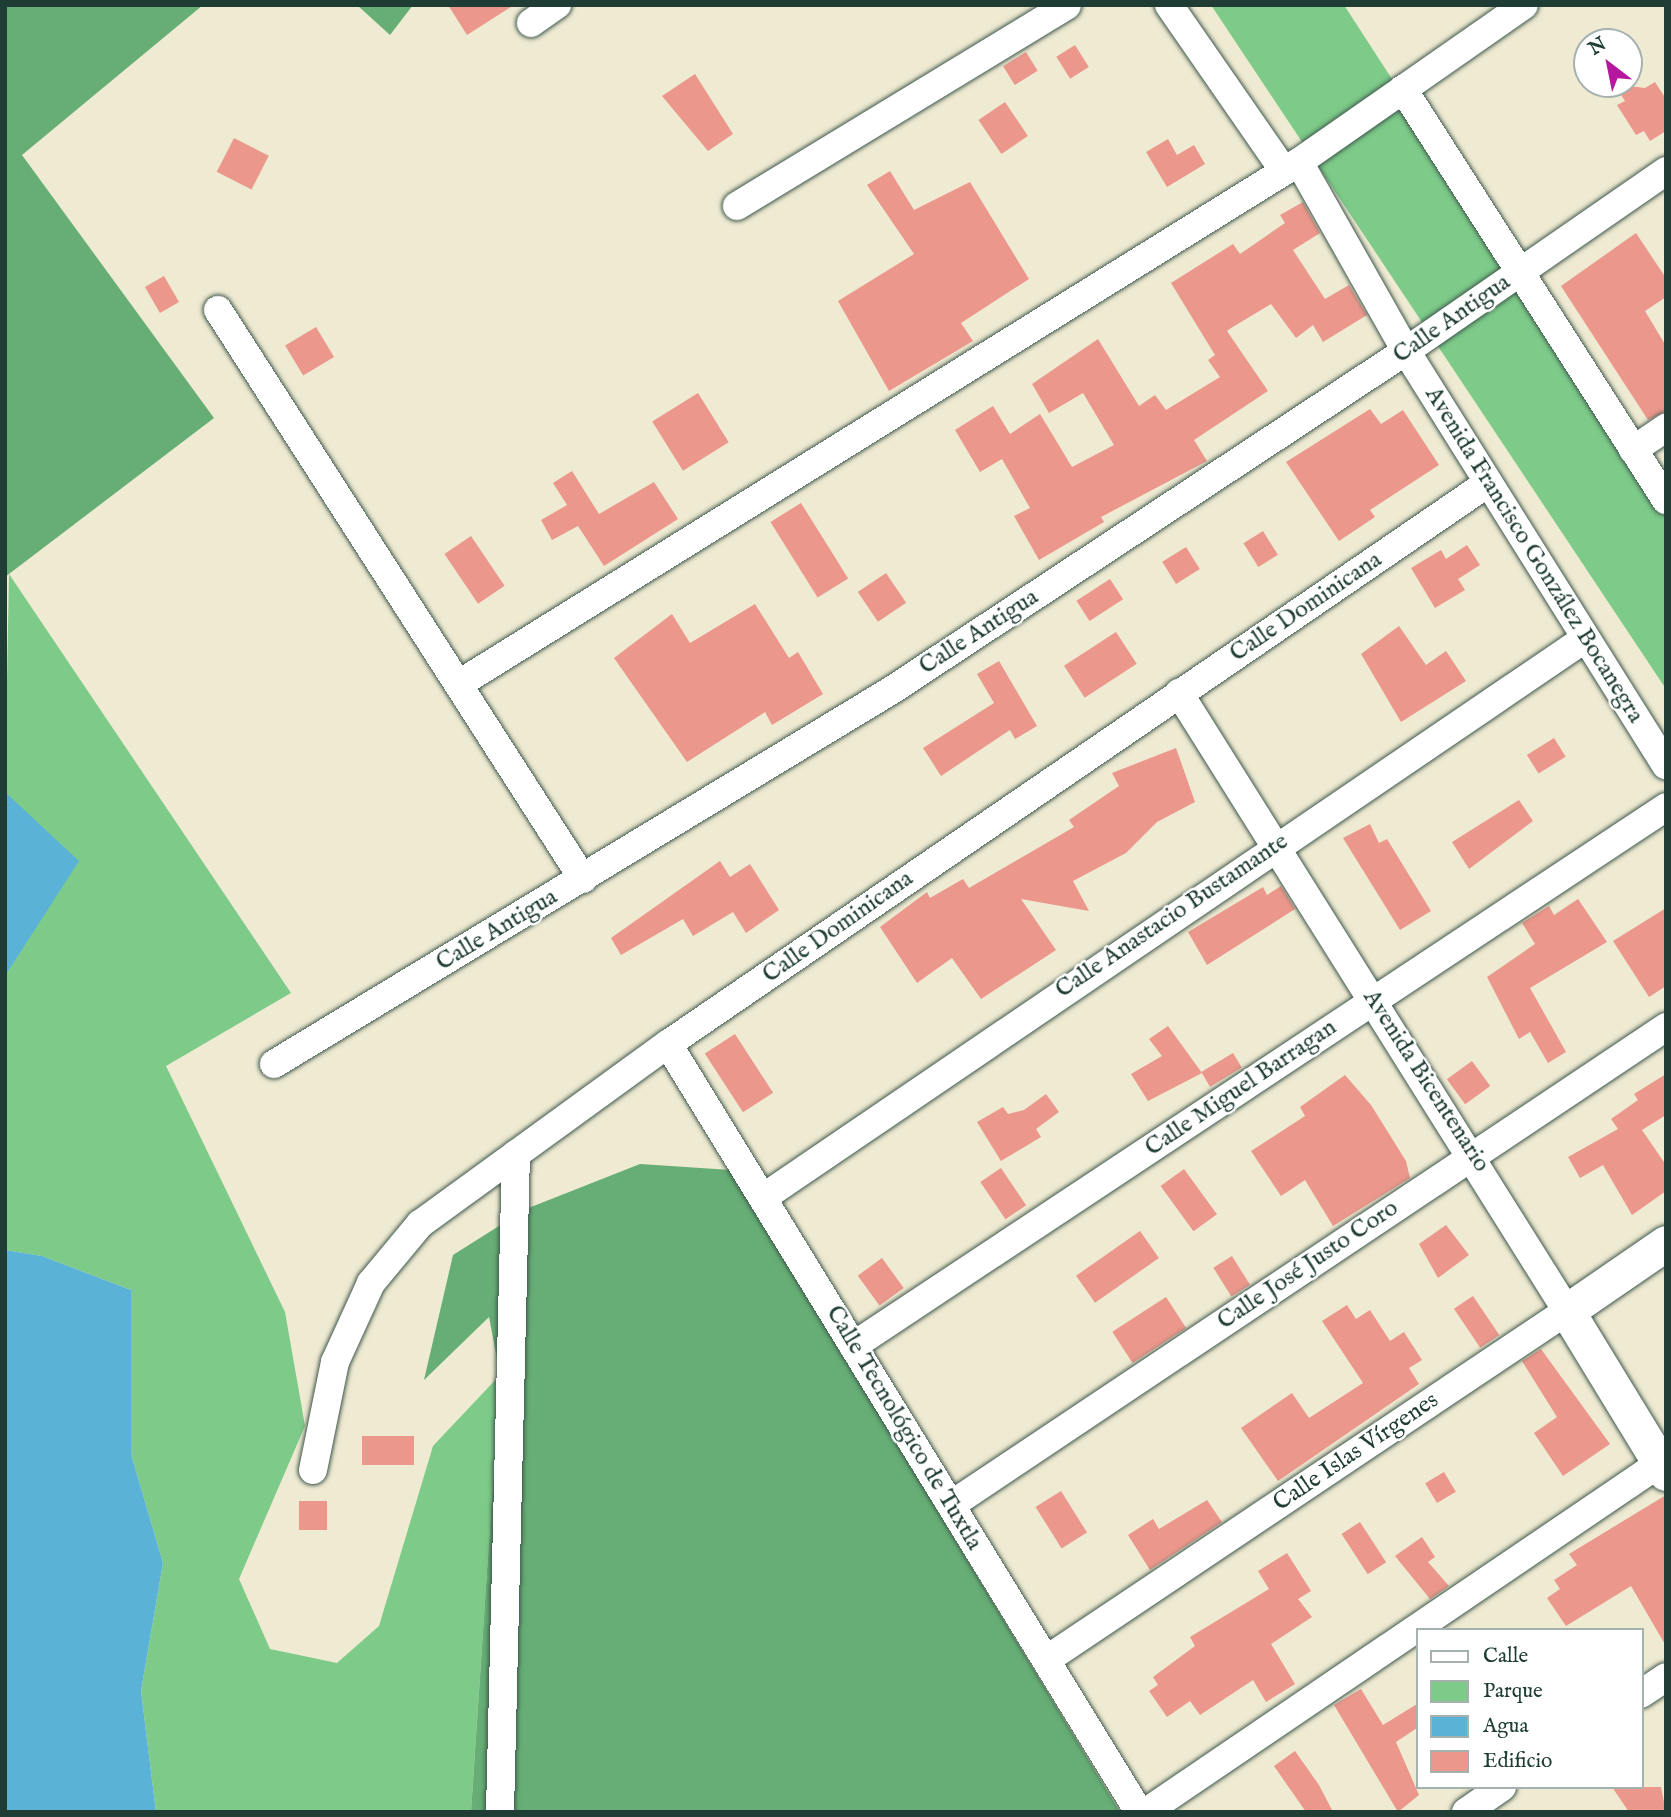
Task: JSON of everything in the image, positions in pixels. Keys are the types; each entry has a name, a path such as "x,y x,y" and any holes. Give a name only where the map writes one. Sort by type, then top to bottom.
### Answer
{"street":[{"path":"531,23 557,5"},
{"path":"737,205 1067,5"},
{"name":"Avenida Francisco González Bocanegra","path":"1169,5 1291,167 1583,639 1666,765"},
{"path":"462,682 1291,167 1524,5"},
{"path":"1403,89 1666,500"},
{"name":"Calle Antigua","path":"274,1064 892,690 1406,351 1666,171"},
{"path":"218,310 462,682 583,879"},
{"path":"1633,450 1666,428"},
{"name":"Calle Dominicana","path":"313,1470 335,1362 371,1283 419,1224 668,1044 1488,483"},
{"name":"Calle Anastacio Bustamante","path":"764,1197 1277,844 1583,639"},
{"name":"Avenida Bicentenario","path":"1179,693 1473,1153 1567,1311 1664,1465"},
{"name":"Calle Miguel Barragan","path":"853,1346 1666,807"},
{"name":"Calle José Justo Coro","path":"951,1505 1473,1153 1666,1027"},
{"name":"Calle Tecnológico de Tuxtla","path":"668,1044 1139,1812"},
{"path":"500,1812 516,1154"},
{"name":"Calle Islas Vírgenes","path":"1046,1660 1666,1243"},
{"path":"1421,1628 1664,1465"},
{"path":"1146,1812 1416,1631"},
{"path":"1643,1693 1666,1678"},
{"path":"1466,1812 1499,1789"}],"green space":[{"path":"5,5 203,5 22,155 214,418 5,577"},
{"path":"357,5 413,5 390,35"},
{"path":"1211,5 1344,5 1666,502 1666,689"},
{"path":"9,574 291,993 166,1066 285,1312 305,1426 239,1579 270,1649 337,1663 379,1626 433,1446 500,1375 471,1812 156,1812 141,1691 163,1563 131,1454 131,1290 42,1256 5,1250 5,976 29,937 5,792"},
{"path":"640,1164 731,1170 1120,1812 471,1812 500,1375 489,1317 424,1380 453,1255 526,1209"}],"water":[{"path":"5,792 79,861 5,976"},
{"path":"5,1250 42,1256 131,1290 131,1454 163,1563 141,1691 156,1812 5,1812"}],"building":[{"path":"448,5 514,5 467,35"},
{"path":"1075,45 1089,67 1070,79 1056,57"},
{"path":"1026,52 1038,71 1015,85 1003,66"},
{"path":"695,74 733,134 708,151 662,96"},
{"path":"1655,82 1666,99 1666,131 1650,141 1644,131 1636,135 1617,105 1625,101 1623,98 1643,98 1645,88"},
{"path":"1005,102 1028,136 1001,154 978,120"},
{"path":"234,138 269,156 251,190 217,172"},
{"path":"1168,139 1177,155 1194,145 1205,164 1167,187 1146,152"},
{"path":"890,171 914,210 970,182 1029,279 961,323 973,341 889,391 838,301 914,254 867,185"},
{"path":"1303,202 1320,233 1293,250 1325,299 1349,285 1367,315 1323,342 1313,325 1296,338 1271,304 1231,328 1227,331 1268,391 1194,440 1207,461 1101,517 1104,522 1039,560 1014,516 1030,508 1002,459 980,472 955,430 993,406 1010,434 1040,414 1072,467 1114,445 1083,393 1049,413 1032,384 1098,339 1139,406 1155,395 1166,410 1220,377 1208,360 1215,355 1171,283 1233,244 1240,254 1285,223 1280,215"},
{"path":"1636,233 1666,278 1666,297 1645,311 1666,346 1666,411 1648,420 1561,286"},
{"path":"164,276 179,302 160,313 145,287"},
{"path":"316,327 334,357 303,376 285,346"},
{"path":"698,393 729,442 683,471 652,422"},
{"path":"1370,409 1381,424 1403,410 1439,465 1370,510 1375,517 1339,541 1286,462"},
{"path":"572,471 599,514 654,482 678,519 604,566 578,526 552,540 541,520 567,505 553,483"},
{"path":"801,503 848,578 818,598 770,522"},
{"path":"1263,531 1278,555 1258,567 1243,543"},
{"path":"471,536 505,586 478,604 444,554"},
{"path":"1467,545 1480,565 1458,579 1465,590 1435,608 1411,568 1441,550 1446,559"},
{"path":"1186,547 1200,569 1176,584 1162,562"},
{"path":"886,573 906,603 878,622 858,592"},
{"path":"1110,579 1123,599 1090,621 1076,601"},
{"path":"755,604 789,658 798,652 823,694 772,725 765,712 687,762 614,658 672,614 690,643"},
{"path":"1399,626 1426,665 1446,651 1466,681 1401,722 1361,654"},
{"path":"1116,632 1137,664 1085,698 1064,666"},
{"path":"999,661 1037,726 1015,739 1010,730 941,776 923,748 994,703 977,674"},
{"path":"1554,738 1566,757 1539,774 1527,755"},
{"path":"1176,748 1195,802 1157,822 1126,853 1073,881 1089,911 1021,899 1056,950 981,999 952,958 917,983 880,927 927,892 930,898 963,879 969,888 1074,827 1069,820 1119,786 1112,773"},
{"path":"1519,800 1533,821 1469,869 1452,842"},
{"path":"1370,824 1379,843 1387,839 1431,911 1400,930 1343,838"},
{"path":"720,861 730,877 750,864 779,910 746,933 733,912 693,936 683,919 621,955 611,938"},
{"path":"1281,886 1295,909 1207,965 1188,932 1263,887 1267,895"},
{"path":"1578,899 1607,942 1530,988 1566,1052 1548,1063 1530,1032 1519,1039 1487,977 1535,944 1522,923 1549,906 1554,915"},
{"path":"1666,908 1666,986 1649,997 1613,941"},
{"path":"1168,1026 1202,1073 1148,1101 1131,1074 1162,1056 1149,1039"},
{"path":"735,1034 773,1093 743,1112 705,1054"},
{"path":"1233,1053 1242,1068 1210,1087 1201,1072"},
{"path":"1472,1061 1490,1086 1465,1104 1447,1079"},
{"path":"1666,1074 1666,1115 1642,1130 1666,1165 1666,1191 1632,1215 1603,1165 1580,1178 1568,1157 1618,1129 1611,1119 1638,1100 1634,1094"},
{"path":"1345,1075 1371,1105 1406,1161 1410,1178 1333,1226 1305,1180 1281,1196 1251,1151 1305,1116 1300,1107"},
{"path":"1046,1094 1059,1112 1036,1129 1041,1137 1001,1161 977,1122 1003,1107 1008,1114 1024,1110"},
{"path":"1001,1168 1026,1205 1005,1219 980,1182"},
{"path":"1184,1169 1217,1214 1193,1231 1161,1186"},
{"path":"1446,1225 1469,1255 1438,1278 1419,1244"},
{"path":"1140,1231 1159,1258 1095,1303 1076,1276"},
{"path":"1232,1256 1250,1285 1231,1296 1213,1268"},
{"path":"882,1258 904,1288 879,1306 858,1276"},
{"path":"1473,1296 1499,1335 1480,1348 1454,1309"},
{"path":"1166,1297 1186,1328 1132,1363 1112,1332"},
{"path":"1347,1305 1356,1319 1370,1310 1390,1341 1404,1332 1422,1360 1409,1368 1419,1384 1278,1481 1241,1428 1292,1393 1309,1418 1363,1383 1322,1321"},
{"path":"1541,1349 1610,1444 1563,1476 1534,1433 1557,1417 1522,1361"},
{"path":"362,1436 414,1436 414,1465 362,1465"},
{"path":"1444,1472 1456,1492 1437,1503 1425,1483"},
{"path":"1061,1491 1087,1533 1062,1548 1036,1507"},
{"path":"1666,1495 1666,1646 1631,1586 1566,1626 1547,1598 1560,1589 1554,1580 1577,1565 1569,1554"},
{"path":"1207,1500 1222,1522 1150,1570 1128,1535 1153,1519 1159,1529"},
{"path":"299,1501 327,1501 327,1530 299,1530"},
{"path":"1360,1522 1386,1562 1368,1574 1342,1534"},
{"path":"1422,1537 1435,1557 1428,1562 1449,1586 1430,1599 1395,1556"},
{"path":"1287,1553 1311,1591 1298,1599 1312,1617 1271,1644 1295,1684 1266,1702 1253,1680 1200,1715 1190,1701 1167,1717 1149,1691 1158,1685 1153,1677 1195,1646 1190,1637 1269,1589 1258,1571"},
{"path":"1361,1689 1383,1725 1416,1705 1416,1729 1396,1742 1419,1795 1398,1812 1334,1705"},
{"path":"1295,1751 1319,1785 1333,1812 1306,1812 1274,1766"},
{"path":"1661,1787 1666,1812 1629,1812 1613,1789"}]}
